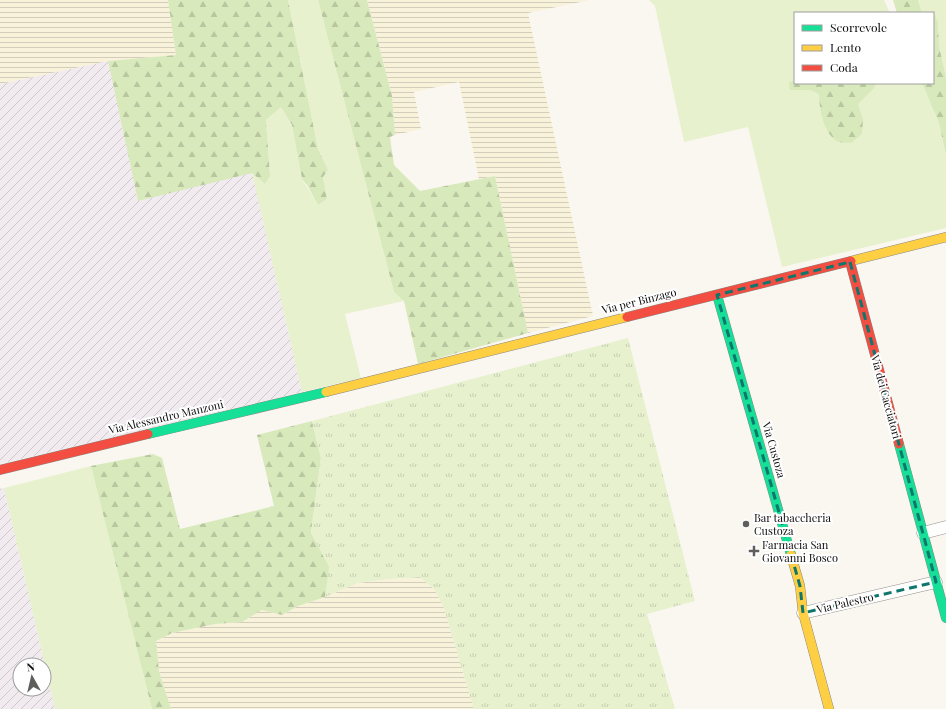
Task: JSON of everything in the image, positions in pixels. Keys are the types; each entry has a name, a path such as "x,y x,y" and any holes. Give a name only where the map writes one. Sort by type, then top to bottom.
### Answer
{"main road":[{"name":"Via per Binzago","path":"338,389 946,237"},
{"name":"Via dei Cacciatori","path":"850,262 946,618"},
{"name":"Via Custoza","path":"717,294 800,586 803,613"},
{"name":"Via Alessandro Manzoni","path":"0,470 338,389"},
{"name":"Via Palestro","path":"803,613 829,709"}],"street":[{"path":"923,533 946,527"},
{"name":"Via Palestro","path":"803,613 936,582"}],"highlighted area":[{"path":"850,262 936,582 803,613 800,586 717,295"}],"shaded area":[{"path":"0,0 168,0 176,55 108,61 0,84"},
{"path":"367,0 590,0 528,13 593,316 528,333 495,176 479,179 459,82 414,92 421,129 395,135 392,96"},
{"path":"108,61 138,201 252,172 302,392 0,464 0,84"},
{"path":"4,488 43,657 12,657 12,697 52,696 55,709 0,709 0,489"},
{"path":"420,577 435,590 444,608 474,709 171,709 159,671 156,641 172,633 215,624 242,622 262,610 282,615 298,606 325,597 358,583"}],"green space":[{"path":"168,0 288,0 318,149 328,170 323,177 327,199 318,205 302,179 292,125 281,107 266,120 270,176 265,184 252,173 138,201 108,61 176,55"},
{"path":"288,0 318,0 394,292 404,301 345,314 361,378 302,392 252,173 265,184 270,176 266,120 281,107 292,125 302,179 318,205 327,199 323,177 328,170 318,149"},
{"path":"318,0 367,0 392,96 395,135 390,137 394,165 420,191 495,176 528,333 418,364 404,301 394,292"},
{"path":"649,0 884,0 890,12 794,12 794,84 922,84 939,123 946,156 946,228 782,267 748,127 684,142 655,6"},
{"path":"893,0 918,0 922,12 897,12"},
{"path":"918,0 946,0 946,77 939,46 938,22 934,12 922,12"},
{"path":"934,13 938,22 939,46 946,77 946,156 939,123 922,84 934,84"},
{"path":"794,81 794,84 876,84 874,88 858,104 863,120 862,134 851,143 839,142 834,139 823,121 819,94 810,90 790,90 789,82"},
{"path":"628,338 695,601 647,614 675,709 474,709 444,608 435,590 420,577 358,583 325,597 329,567 311,533 321,458 312,421"},
{"path":"312,421 321,458 311,533 330,567 325,597 298,606 282,615 262,610 242,622 215,624 172,633 156,641 159,671 171,709 152,709 91,466 153,454 162,458 180,529 274,506 257,435"},
{"path":"91,466 152,709 55,709 52,696 52,657 43,657 4,488"}],"traffic: fast":[{"path":"717,295 791,555"},
{"path":"148,434 326,392"},
{"path":"899,444 946,618"}],"traffic: slow":[{"path":"851,261 946,237"},
{"path":"326,392 627,317"},
{"path":"791,555 800,586 803,613 829,709"}],"traffic: jam":[{"path":"627,317 851,261"},
{"path":"850,262 899,444"},
{"path":"0,470 148,434"}],"place":[{"name":"Bar tabaccheria Custoza","path":"746,524"},
{"name":"Farmacia San Giovanni Bosco","path":"754,551"}]}
